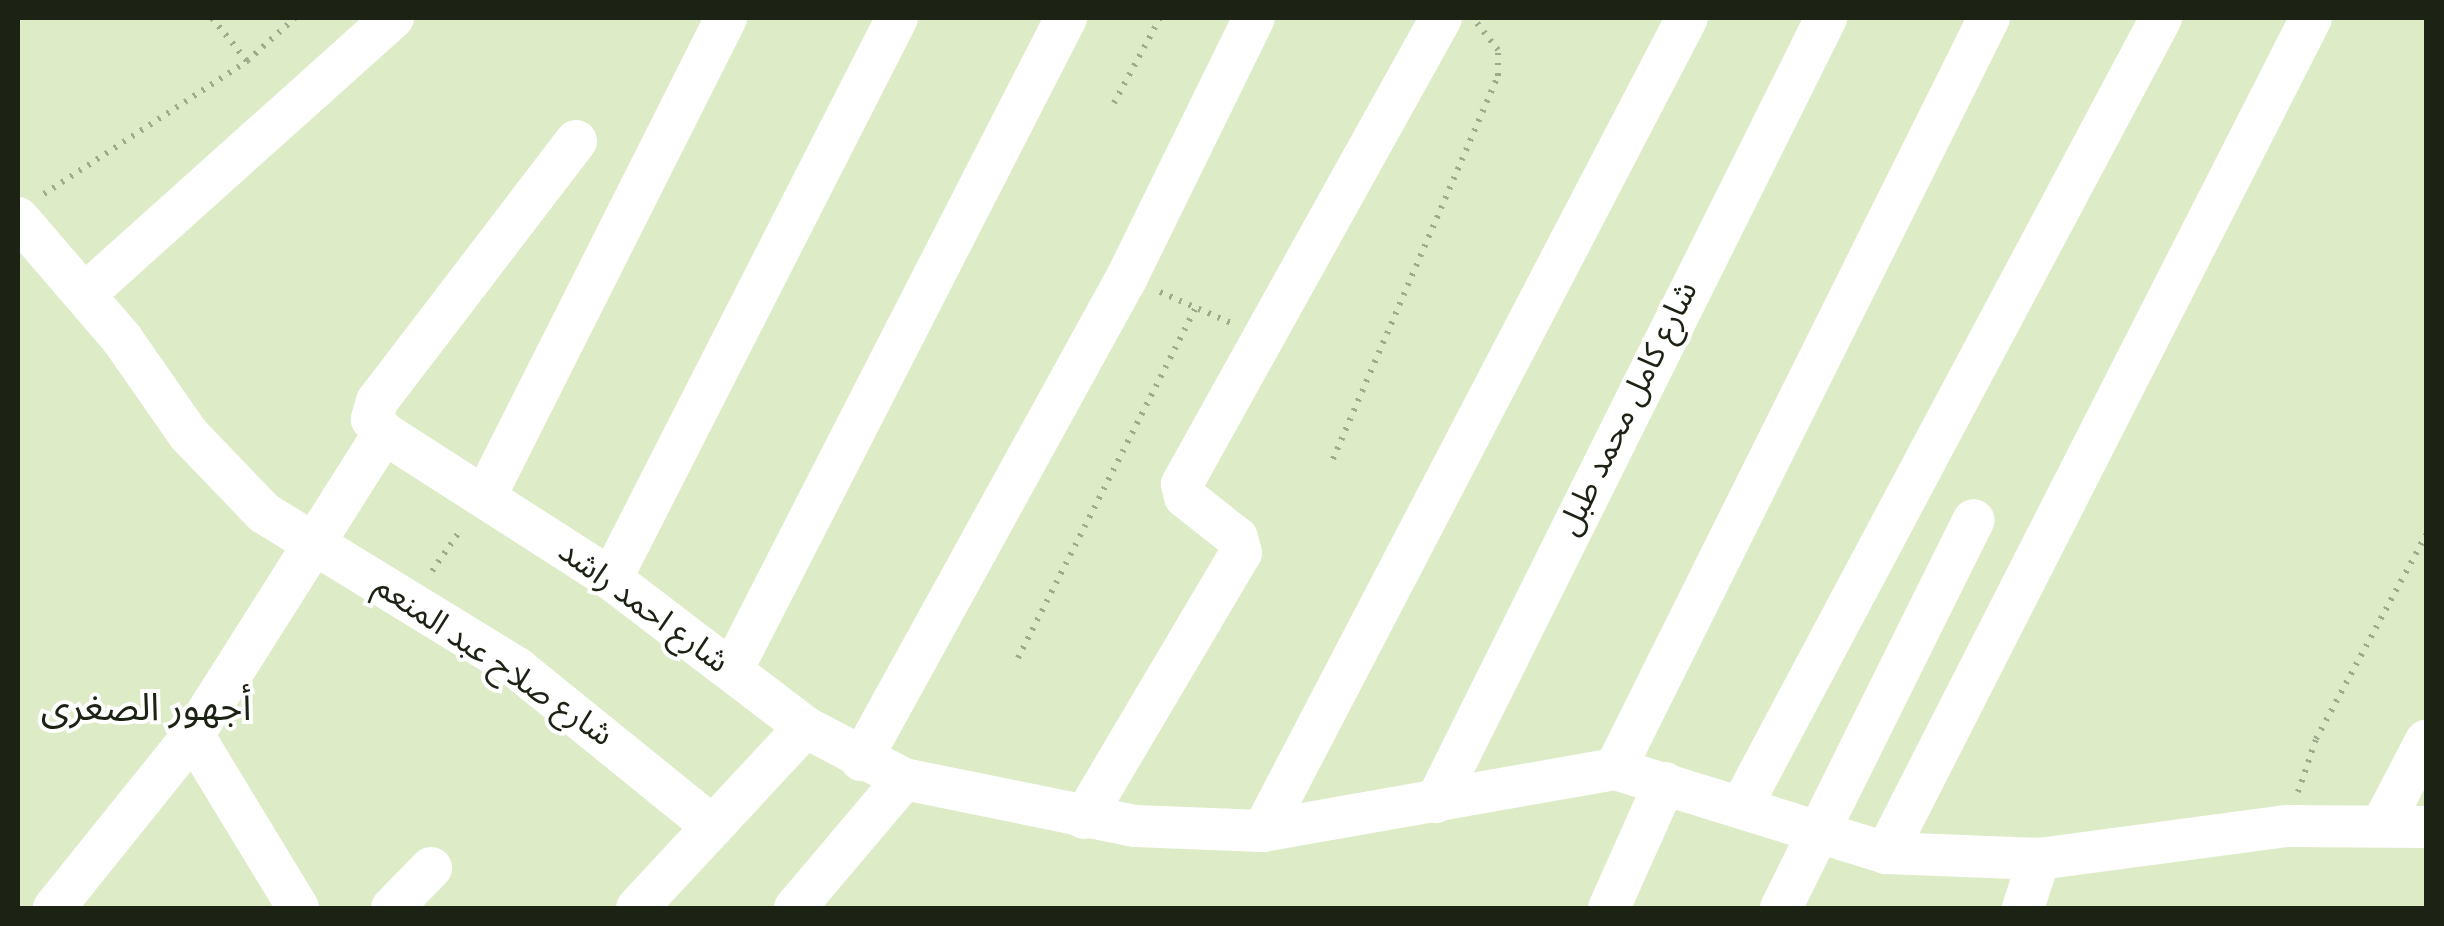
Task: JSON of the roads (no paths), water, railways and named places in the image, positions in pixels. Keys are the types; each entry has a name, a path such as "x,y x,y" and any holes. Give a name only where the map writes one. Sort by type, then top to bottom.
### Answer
{"street":[{"path":"85,294 393,18"},
{"path":"486,495 726,18"},
{"path":"611,579 897,18"},
{"path":"732,670 1066,18"},
{"path":"861,760 1127,278 1254,18"},
{"path":"1084,818 1241,553 1237,538 1185,497 1182,484 1441,18"},
{"path":"1263,831 1687,18"},
{"name":"شارع كامل محمد طبل","path":"1436,802 1826,18"},
{"path":"1989,18 1615,769 1886,854 2039,859 2286,826 2426,827"},
{"path":"1741,808 2161,18"},
{"path":"1886,854 2311,18"},
{"path":"54,908 193,735 384,432 372,419 377,401 576,141"},
{"name":"شارع صلاح عبد المنعم","path":"26,209 85,294 225,476 264,513 412,599 618,744 713,826"},
{"name":"شارع احمد راشد","path":"384,432 611,579 805,727 904,780 1084,818 1263,831 1615,769"},
{"path":"1781,908 1974,520"},
{"path":"637,908 805,727"},
{"path":"193,735 298,908"},
{"path":"2382,825 2426,741"},
{"path":"795,908 904,780"},
{"path":"1609,908 1665,782"},
{"path":"2022,908 2039,859"},
{"path":"392,908 431,868"}],"district":[{"name":"أجهور الصغرى","path":"146,708"}]}
